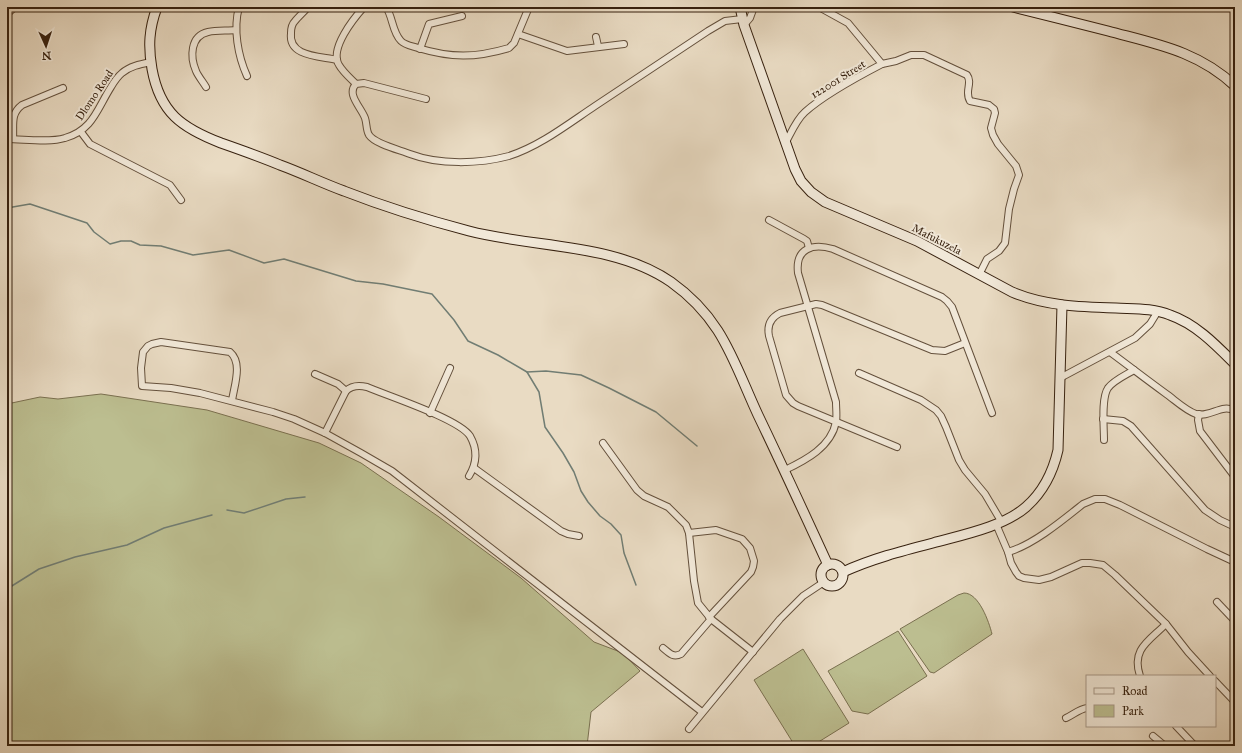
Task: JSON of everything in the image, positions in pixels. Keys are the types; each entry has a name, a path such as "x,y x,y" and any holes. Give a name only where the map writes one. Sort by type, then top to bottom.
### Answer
{"street":[{"path":"7,14 15,7"},
{"path":"157,7 149,45 154,79 165,106 175,118 202,136 405,213 471,232 613,256 640,266 671,282 691,298 706,313 730,350 755,409 785,470 828,565"},
{"path":"239,7 236,30 242,64 248,76"},
{"path":"308,7 295,21 292,27 290,36 295,48 300,52 337,60"},
{"path":"364,7 342,37 337,60 339,65 356,84 371,85 426,99"},
{"path":"386,7 400,41 420,49 452,56 464,56 509,48 514,43 529,7"},
{"name":"Mafukuzela","path":"740,7 743,22 785,144 801,181 811,192 825,202 917,241 1025,298 1062,305 1158,311 1180,319 1195,329 1235,364"},
{"path":"356,84 352,88 352,93 366,120 368,134 371,138 378,142 418,157 448,162 474,162 508,156 548,138 725,21 743,22 750,18 754,7"},
{"name":"122001 Street","path":"785,144 795,124 804,112 824,98 882,64 848,23 819,7"},
{"path":"1013,7 1172,49 1198,59 1214,69 1235,86"},
{"path":"420,49 429,24 432,22 462,16"},
{"path":"206,87 196,71 193,62 192,49 195,41 200,35 208,32 236,30"},
{"path":"518,34 567,51 624,44"},
{"path":"596,36 598,46"},
{"path":"882,64 896,61 911,55 924,55 949,68 967,75 970,81 968,98 970,101 989,105 994,109 995,113 991,128 993,135 998,144 1016,166 1019,175 1009,209 1005,243 999,251 987,259 979,274"},
{"name":"Dlomo Road","path":"10,139 54,140 64,139 81,132 92,120 116,78 131,68 151,62"},
{"path":"10,139 16,109 22,105 63,88"},
{"path":"81,132 90,144 170,185 181,200"},
{"path":"769,220 804,238 807,241 809,248"},
{"path":"785,470 803,462 817,452 830,436 836,422 836,402 797,268 800,257 803,252 809,248 823,246 833,249 947,300 952,307 992,413"},
{"path":"898,447 798,406 789,400 769,336 769,325 776,315 816,304 822,305 932,350 945,351 965,343"},
{"path":"843,572 890,554 960,536 999,523 1024,508 1042,490 1053,468 1058,450 1062,305"},
{"path":"1060,378 1110,352 1143,332 1158,311"},
{"path":"232,401 237,363 235,356 230,352 161,342 148,346 143,352 141,368 142,386 187,390 273,412 325,433 392,471 702,712"},
{"path":"1110,352 1189,410 1199,414 1209,414 1226,408 1235,411"},
{"path":"430,413 450,368"},
{"path":"1104,440 1103,419 1106,392 1109,387 1134,370"},
{"path":"859,373 921,400 936,410 941,416 959,460 965,470 985,494 999,523 1011,563 1016,572 1024,578 1038,580 1051,578 1082,563 1090,562 1103,566 1115,575 1166,624 1188,652 1209,675"},
{"path":"315,374 332,381 346,391"},
{"path":"325,433 346,391 358,386 367,387 458,425 469,435 475,451 474,468 469,476"},
{"path":"1199,414 1198,420 1200,431 1235,477"},
{"path":"1103,419 1123,421 1131,426 1205,510 1220,520 1235,527"},
{"path":"603,443 637,490 644,496 668,507 686,525 697,598 701,607 710,618 753,652"},
{"path":"474,468 561,531 579,536"},
{"path":"1008,552 1016,550 1032,541 1083,504 1090,500 1099,498 1120,505 1235,562"},
{"path":"663,648 671,655 678,656 681,654 710,618 751,572 753,567 754,561 750,548 742,539 716,530 688,533"},
{"path":"832,564 838,566 843,572 843,578 838,585 829,586 824,582 822,571 828,565 832,564"},
{"path":"689,729 780,619 803,596 824,582"},
{"path":"1217,602 1235,620"},
{"path":"1140,675 1137,663 1140,651 1166,624"},
{"path":"1216,682 1235,702"},
{"path":"1066,718 1074,715 1081,709 1086,708"},
{"path":"1177,727 1195,746"},
{"path":"1153,736 1166,746"}],"green space":[{"path":"101,394 207,410 319,443 361,463 439,517 521,578 594,642 623,653 640,671 591,712 587,746 7,746 7,404 40,397 58,399"},
{"path":"964,593 969,594 979,603 986,616 992,634 934,673 930,672 900,629"},
{"path":"898,631 927,676 868,714 852,711 828,671"},
{"path":"803,649 849,723 812,746 795,746 754,680"}],"waterway":[{"path":"7,208 30,204 87,223 94,232 110,244 121,241 131,241 140,245 161,246 193,255 229,250 264,263 284,259 356,281 383,284 432,294 454,320 468,341 498,355 527,372 546,371 581,375 656,412 697,446"},
{"path":"527,372 539,392 545,427 574,472 581,491 600,516 611,524 621,535 624,553 636,585"},
{"path":"227,510 244,513 286,499 305,497"},
{"path":"7,589 39,569 75,557 127,545 164,528 212,515"},
{"path":"1085,746 1092,742 1106,746"}]}
